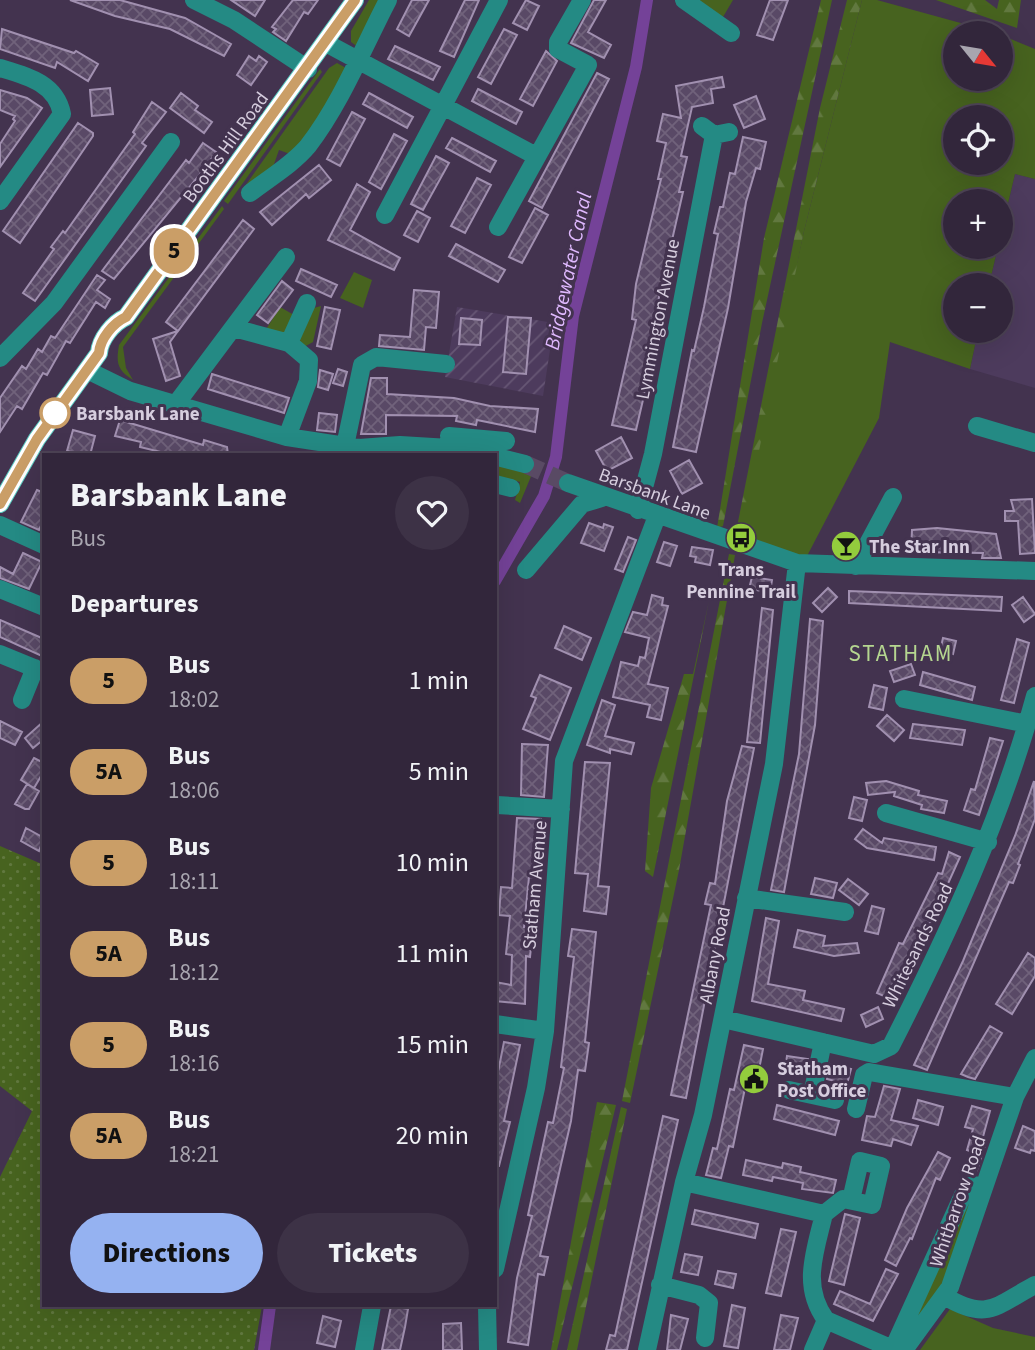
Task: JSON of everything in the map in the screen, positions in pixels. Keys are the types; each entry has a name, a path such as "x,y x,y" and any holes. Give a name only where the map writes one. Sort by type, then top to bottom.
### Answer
{"main road":[{"name":"Booths Hill Road","path":"0,504 37,439 99,353 108,349 125,327 126,317 308,69 355,0"}],"street":[{"path":"194,0 234,20 308,69"},
{"path":"250,193 294,160 307,146 388,0"},
{"path":"385,215 499,0"},
{"path":"498,226 588,65 558,49 558,42 582,0"},
{"path":"684,0 731,33"},
{"path":"326,43 536,156"},
{"path":"0,68 50,88 59,99 62,114 0,201"},
{"name":"Lymmington Avenue","path":"638,510 653,454 715,131"},
{"path":"1,354 54,303 172,142"},
{"path":"176,404 286,257"},
{"path":"289,342 307,303"},
{"path":"234,328 289,342 309,360 311,372 287,437"},
{"path":"355,450 362,365 376,357 446,364"},
{"path":"87,370 121,387 287,437 355,450 400,445 466,449 482,453"},
{"path":"977,426 1004,442 1035,443"},
{"path":"400,445 416,435 424,434 506,441"},
{"path":"497,457 525,464"},
{"name":"Barsbank Lane","path":"568,483 602,498 797,564 1035,571"},
{"path":"856,566 893,497"},
{"path":"526,570 582,504 602,498"},
{"name":"Statham Avenue","path":"497,1260 536,1088 545,1031 564,761 657,516"},
{"path":"0,525 42,544"},
{"name":"Albany Road","path":"647,1350 684,1182 704,1115 774,764 797,564"},
{"path":"0,589 42,606"},
{"path":"0,655 40,670 22,700"},
{"name":"Whitesands Road","path":"723,1019 874,1054 891,1046 952,924 988,842 1035,696"},
{"path":"904,699 1027,724"},
{"path":"497,806 561,809"},
{"path":"886,813 988,842"},
{"path":"747,898 845,912"},
{"path":"497,1024 545,1031"},
{"path":"812,1095 823,1042"},
{"name":"Whitbarrow Road","path":"897,1350 944,1296 961,1260 1015,1097 1035,1058"},
{"path":"856,1109 864,1075 869,1072 1015,1097"},
{"path":"789,1090 835,1100"},
{"path":"684,1182 824,1214"},
{"path":"851,1200 839,1200 824,1214 810,1279 813,1296 826,1320 897,1350 963,1195 970,1186 984,1185"},
{"path":"944,1296 964,1308 980,1311 998,1306 1035,1284"},
{"path":"660,1285 699,1295 709,1303 705,1338"},
{"path":"364,1350 372,1307"},
{"path":"481,1307 488,1350"},
{"path":"813,1350 826,1320"}],"shaded area":[{"path":"1015,174 1035,179 1035,388 970,369 975,343 1013,343 1013,273 992,273 995,259 1013,259 1011,189"},
{"path":"457,307 554,323 543,396 445,377"}],"green space":[{"path":"369,0 383,0 358,47 351,42 351,31"},
{"path":"694,0 733,0 723,17"},
{"path":"821,0 832,0 762,323 723,526 717,528 764,238"},
{"path":"847,0 862,0 804,231 742,534 736,532 820,108"},
{"path":"862,0 877,0 953,21 943,21 943,91 1013,91 1013,40 1035,49 1035,179 1015,174 1011,189 943,189 943,259 995,259 992,273 943,273 943,343 975,343 970,369 890,342 879,418 806,558 737,539 804,231"},
{"path":"936,0 985,0 997,9 999,0 1021,0 1017,28 1013,27 1013,21 997,21"},
{"path":"337,63 346,68 311,132 290,154 279,150 273,167 240,193 329,68"},
{"path":"320,69 322,72 228,204 224,201"},
{"path":"222,206 224,209 123,347 126,368 133,380 119,365 119,345"},
{"path":"354,272 372,280 363,308 340,298"},
{"path":"321,306 313,342 304,347 296,341 310,309"},
{"path":"280,307 294,315 287,333 265,331"},
{"path":"497,464 532,474 520,503 515,500 520,482 497,476"},
{"path":"729,554 735,555 679,870 630,1103 622,1101"},
{"path":"709,601 653,877 645,871 651,788 684,674 693,674"},
{"path":"0,846 42,864 42,1307 262,1307 254,1350 0,1350 0,1177 32,1111 0,1086"},
{"path":"597,1102 616,1105 557,1350 551,1350"},
{"path":"621,1107 627,1109 577,1350 567,1350"},
{"path":"975,1185 961,1260 904,1350 963,1195"},
{"path":"950,1309 993,1328 1035,1337 1035,1350 920,1350"}],"building":[{"path":"70,0 120,0 185,18 231,44 224,56 170,29 115,16"},
{"path":"231,0 265,0 255,16"},
{"path":"293,0 318,0 308,14 304,12 286,41 273,32 276,29 272,27"},
{"path":"412,0 429,0 409,36 397,29"},
{"path":"465,0 479,0 454,57 440,51"},
{"path":"526,0 539,6 527,30 513,23"},
{"path":"594,0 606,0 588,32 611,45 604,58 571,43"},
{"path":"770,0 788,0 773,40 757,35"},
{"path":"2,29 74,53 76,51 98,64 88,81 57,62 55,68 0,49"},
{"path":"504,29 517,35 491,84 478,77"},
{"path":"395,46 440,67 433,80 388,59"},
{"path":"546,51 557,61 533,106 520,99"},
{"path":"249,56 256,61 259,56 267,62 251,85 237,75"},
{"path":"597,73 609,79 542,208 529,201"},
{"path":"722,77 724,87 711,89 713,103 692,107 681,156 687,157 679,192 683,192 659,297 653,334 658,335 636,430 612,425 636,320 632,319 636,284 661,179 658,179 666,143 657,141 663,114 681,118 676,86"},
{"path":"110,88 113,114 92,116 90,90"},
{"path":"478,89 522,112 516,124 472,101"},
{"path":"0,90 27,98 42,108 0,167 0,144 15,121 15,116 0,110"},
{"path":"181,93 198,106 195,110 212,122 204,133 170,108"},
{"path":"369,93 413,117 407,128 363,104"},
{"path":"756,96 765,119 744,128 734,105"},
{"path":"152,102 166,112 142,143 146,146 35,301 23,293 54,249 51,247 63,231 65,233 135,134 133,132"},
{"path":"352,112 365,119 340,166 327,159"},
{"path":"78,123 93,133 93,136 20,243 3,231"},
{"path":"394,134 407,141 381,189 369,182"},
{"path":"743,137 766,142 760,169 756,168 746,202 728,308 696,452 673,447 718,234 714,233 730,173 735,174"},
{"path":"452,138 496,161 490,172 446,148"},
{"path":"203,143 216,152 206,167 114,279 102,271 186,160 189,163"},
{"path":"436,156 449,163 423,210 411,204"},
{"path":"319,165 331,180 309,198 306,194 272,225 260,212"},
{"path":"477,178 491,185 465,233 451,226"},
{"path":"357,184 370,192 350,230 400,258 394,270 328,240"},
{"path":"535,208 548,215 522,263 509,257"},
{"path":"417,211 430,218 418,242 404,235"},
{"path":"243,220 254,229 178,331 166,322"},
{"path":"456,244 505,270 498,282 449,256"},
{"path":"301,269 337,285 331,297 296,281"},
{"path":"97,275 105,280 97,290 110,299 105,308 96,302 70,343 66,341 47,375 43,373 22,409 17,406 0,432 0,398 22,366 26,369 38,349 42,352 51,336 55,338"},
{"path":"282,281 293,290 268,323 257,315"},
{"path":"414,290 439,292 436,328 426,327 424,350 379,346 380,335 410,337"},
{"path":"325,307 340,310 331,349 317,346"},
{"path":"508,317 531,318 526,374 503,372"},
{"path":"461,318 482,320 480,345 459,344"},
{"path":"178,331 170,342 180,376 166,381 153,339"},
{"path":"338,369 347,372 343,386 333,383"},
{"path":"320,370 333,374 328,390 318,387"},
{"path":"212,374 289,398 284,413 208,389"},
{"path":"371,378 387,378 387,394 454,398 490,406 538,409 535,432 477,420 476,425 456,421 457,416 386,415 386,434 361,434"},
{"path":"319,413 337,415 335,432 317,430"},
{"path":"120,420 203,445 204,440 227,447 228,453 165,453 140,447 141,442 115,436"},
{"path":"73,430 95,436 91,453 67,451"},
{"path":"621,437 632,458 607,471 596,451"},
{"path":"689,460 702,483 682,494 670,471"},
{"path":"37,490 42,492 42,523 39,530 21,522"},
{"path":"1032,499 1035,553 1020,554 1018,521 1005,521 1005,511 1014,511 1011,500"},
{"path":"589,523 603,528 604,524 613,527 604,551 581,543"},
{"path":"937,528 996,534 1001,558 982,558 983,553 911,552 912,530"},
{"path":"840,533 856,541 850,553 833,547"},
{"path":"628,537 636,540 623,572 615,569"},
{"path":"664,542 677,546 670,566 657,562"},
{"path":"692,547 713,550 710,565 695,562 696,557 690,556"},
{"path":"23,553 42,562 29,589 0,578 0,567 13,574"},
{"path":"752,577 772,580 770,592 749,589"},
{"path":"828,588 837,597 822,612 813,603"},
{"path":"849,591 1002,597 1001,611 849,603"},
{"path":"652,595 663,598 662,605 668,606 648,684 668,688 661,720 647,717 650,705 613,697 621,662 638,666 640,657 645,658 649,638 625,632 633,612 647,615"},
{"path":"1023,597 1035,614 1024,622 1012,605"},
{"path":"762,608 773,610 760,743 747,742"},
{"path":"810,619 823,621 815,725 784,892 771,890 799,754"},
{"path":"0,620 42,638 42,656 0,637"},
{"path":"564,626 591,638 582,660 555,648"},
{"path":"943,638 956,641 953,654 940,651"},
{"path":"1017,639 1029,643 1014,703 1001,700"},
{"path":"911,664 915,675 894,682 890,671"},
{"path":"923,672 975,687 972,700 920,685"},
{"path":"540,675 571,688 550,740 523,729 536,698 531,696"},
{"path":"874,685 887,688 883,710 869,707"},
{"path":"602,700 615,705 605,736 634,743 631,754 610,749 610,753 587,745"},
{"path":"887,715 904,730 894,741 877,726"},
{"path":"0,721 22,732 15,745 0,738"},
{"path":"42,723 42,741 33,748 25,738"},
{"path":"913,724 965,730 962,745 910,738"},
{"path":"990,738 1003,741 979,815 964,810 971,789 975,790"},
{"path":"522,744 548,745 544,797 521,795"},
{"path":"742,746 754,748 686,1098 671,1095 711,905 705,904 710,883 715,884 727,801"},
{"path":"34,758 42,762 42,774 34,788 21,780"},
{"path":"585,762 610,763 598,886 609,887 606,914 584,911 588,874 575,873"},
{"path":"886,781 919,791 918,795 947,801 944,813 921,809 922,805 894,796 895,792 868,795 866,783"},
{"path":"1034,781 1035,819 1013,883 1009,882 927,1070 914,1065 963,961 1015,836"},
{"path":"27,784 39,791 29,809 25,809 15,804"},
{"path":"854,797 867,800 862,821 849,818"},
{"path":"517,818 541,819 537,878 529,877 524,927 533,928 530,957 526,956 525,1004 497,1001 497,982 511,985 512,955 506,954 510,916 499,915 501,887 512,888"},
{"path":"26,828 42,837 39,851 21,841"},
{"path":"863,829 882,843 884,838 936,847 934,860 867,848 855,839"},
{"path":"949,852 960,857 895,1001 877,993 899,943 903,944 938,873 942,874"},
{"path":"815,878 837,883 833,898 811,894"},
{"path":"848,879 868,894 859,905 839,890"},
{"path":"872,906 884,909 878,934 865,931"},
{"path":"766,918 779,921 768,984 805,991 803,1000 844,1009 841,1021 752,1001"},
{"path":"572,929 596,932 585,1042 589,1043 585,1071 578,1070 571,1121 540,1256 548,1257 544,1275 538,1274 528,1345 508,1342 517,1278 532,1216 528,1215 548,1122 553,1123 564,1068 561,1067 574,957 568,956"},
{"path":"798,930 825,936 823,946 857,943 859,953 834,956 794,947"},
{"path":"1028,953 1035,958 1035,976 1012,1014 996,1004"},
{"path":"878,1007 883,1019 866,1027 861,1015"},
{"path":"990,1026 1002,1033 975,1079 961,1074"},
{"path":"504,1042 520,1045 504,1121 510,1122 499,1166 497,1166 497,1077"},
{"path":"744,1045 763,1049 755,1090 745,1088 733,1147 729,1146 721,1178 706,1175 713,1148 717,1149 730,1089 734,1090"},
{"path":"787,1056 808,1059 805,1074 785,1071"},
{"path":"830,1064 851,1069 847,1084 827,1079"},
{"path":"884,1086 900,1089 891,1120 918,1126 911,1145 893,1139 891,1146 862,1140 867,1116 875,1117"},
{"path":"918,1100 943,1107 938,1125 913,1118"},
{"path":"777,1105 839,1121 835,1135 774,1119"},
{"path":"972,1106 990,1111 981,1144 985,1145 977,1170 968,1167 973,1152 967,1150 973,1129 965,1127"},
{"path":"663,1116 678,1120 627,1350 606,1350 610,1335 615,1336"},
{"path":"1023,1126 1035,1131 1035,1151 1031,1150 1030,1153 1015,1148"},
{"path":"938,1152 950,1158 940,1180 936,1178 912,1239 910,1238 896,1266 885,1260 907,1208"},
{"path":"746,1160 782,1168 783,1163 801,1167 800,1172 836,1180 833,1193 802,1189 803,1183 773,1177 772,1181 743,1175"},
{"path":"695,1210 758,1224 755,1238 692,1224"},
{"path":"845,1214 860,1218 844,1285 829,1281"},
{"path":"781,1229 796,1232 781,1296 766,1293"},
{"path":"685,1254 702,1257 698,1275 681,1272"},
{"path":"886,1269 898,1274 873,1321 834,1304 840,1291 870,1304"},
{"path":"718,1271 736,1274 733,1288 715,1284"},
{"path":"732,1305 745,1308 738,1348 724,1346"},
{"path":"391,1307 408,1309 400,1350 382,1350"},
{"path":"671,1315 688,1319 680,1350 667,1350"},
{"path":"781,1315 798,1318 790,1350 774,1350"},
{"path":"323,1316 341,1321 335,1347 317,1343"},
{"path":"461,1323 462,1350 443,1350 443,1324"}],"waterway":[{"name":"Bridgewater Canal","path":"497,578 544,496 556,457 573,316 636,67 647,0"},
{"name":"Bridgewater Canal","path":"264,1350 270,1307"}],"tunnel":[{"path":"525,464 568,483"}],"bus line":[{"name":"5","path":"0,504 37,439 99,353 99,344 117,321 126,317 294,89 355,0"}],"place":[{"name":"Barsbank Lane","path":"55,413"},
{"name":"Trans Pennine Trail","path":"741,538"},
{"name":"The Star Inn","path":"846,546"},
{"name":"Statham Post Office","path":"754,1079"}],"district":[{"name":"STATHAM","path":"901,653"}]}
